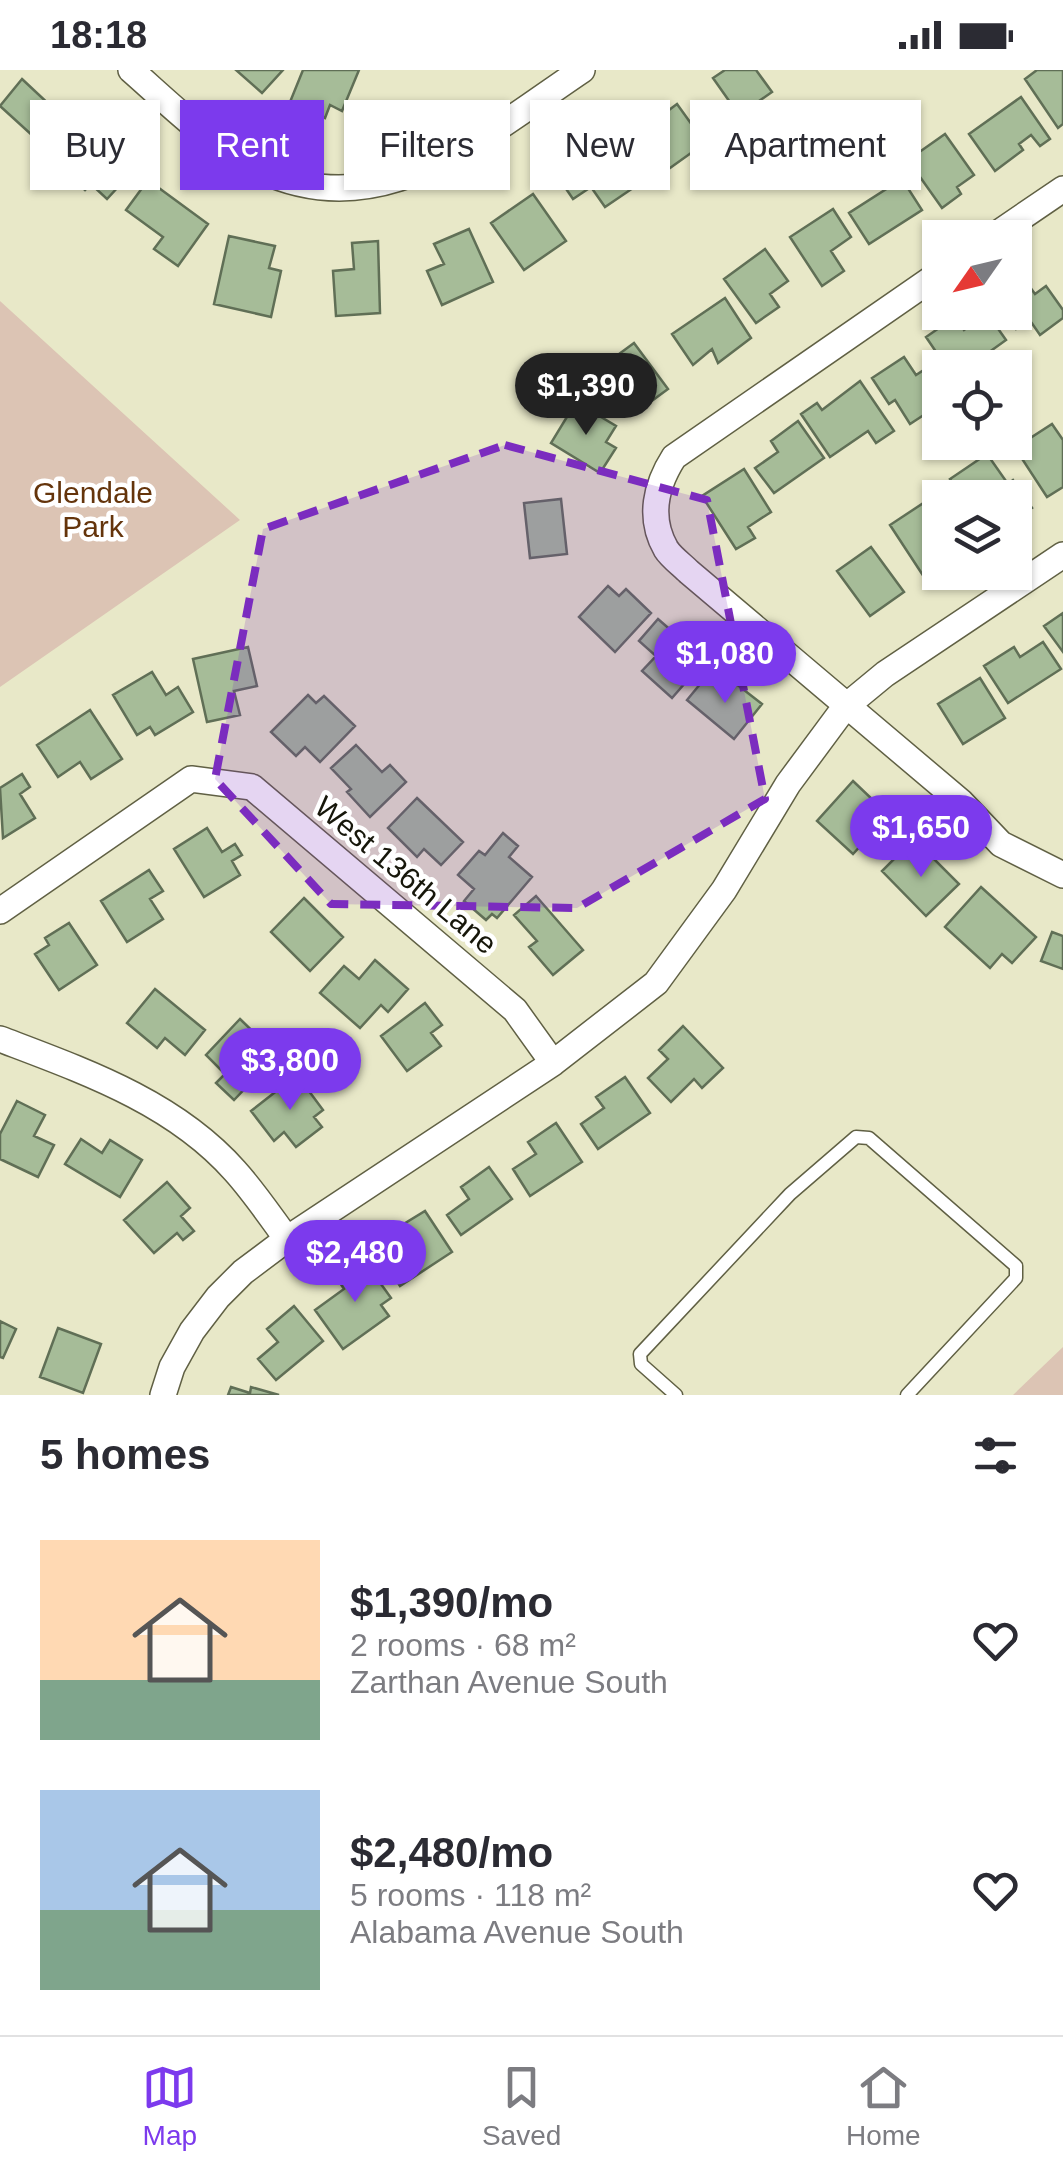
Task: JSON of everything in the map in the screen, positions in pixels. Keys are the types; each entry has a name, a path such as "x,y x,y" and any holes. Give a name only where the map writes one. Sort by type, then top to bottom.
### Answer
{"street":[{"path":"131,70 206,136 240,158 271,174 314,186 368,186 410,176 444,162 582,70"},
{"path":"1018,220 1063,189"},
{"path":"922,285 674,457 660,479 655,504 658,526 666,550 961,802 1000,844 1063,875"},
{"path":"163,1395 192,1331 243,1272 552,1063 656,982 680,955 788,784 845,706 885,674 1063,555"},
{"name":"West 136th Lane","path":"0,911 191,778 252,787 515,1010 552,1063"},
{"path":"0,1040 94,1076 167,1114 234,1169 287,1239"}],"lane":[{"path":"676,1395 641,1364 640,1354 790,1194 856,1137 870,1138 1016,1266 1016,1278 907,1395"}],"highlighted area":[{"path":"505,445 707,500 765,799 577,908 331,904 215,779 263,529"}],"green space":[{"name":"Glendale Park","path":"0,301 240,520 0,687"},
{"path":"1063,1347 1063,1395 1013,1395"}],"building":[{"path":"236,70 283,70 262,93"},
{"path":"303,70 359,70 342,111 330,105 325,118 324,100 291,100"},
{"path":"725,70 756,70 772,92 761,100 728,100 713,78"},
{"path":"1037,70 1063,70 1063,124 1058,128 1025,79"},
{"path":"22,79 44,100 30,100 30,133 0,106"},
{"path":"1021,97 1050,139 1040,146 1031,135 1019,144 1023,150 995,171 969,134"},
{"path":"677,104 690,122 690,154 670,168 670,109"},
{"path":"945,134 974,175 957,187 961,194 942,208 921,178 921,151"},
{"path":"160,189 208,224 178,266 154,249 163,237 126,210 141,190"},
{"path":"97,190 115,190 107,199"},
{"path":"567,190 586,190 573,199"},
{"path":"593,190 630,190 605,207"},
{"path":"885,190 909,190 922,210 869,244 849,213"},
{"path":"533,194 566,241 524,270 491,223"},
{"path":"833,209 851,237 831,251 844,271 822,286 790,237"},
{"path":"469,229 493,282 442,305 427,271 444,264 434,244"},
{"path":"229,236 275,246 269,268 281,271 271,317 214,304"},
{"path":"378,241 380,313 336,316 333,271 354,269 352,243"},
{"path":"765,249 788,281 770,294 779,307 756,323 724,279"},
{"path":"1046,286 1063,310 1063,318 1040,335 1032,323 1032,290 1035,294"},
{"path":"725,298 751,338 718,363 712,349 693,365 672,334"},
{"path":"936,330 999,330 1006,340 992,350 935,350 926,337"},
{"path":"634,343 668,389 634,414 600,368"},
{"path":"904,357 916,375 922,371 922,416 910,424 895,400 889,404 872,378"},
{"path":"860,381 894,431 876,443 868,431 830,457 801,414 817,403 822,410"},
{"path":"576,402 616,426 606,442 616,448 600,473 551,443"},
{"path":"798,421 824,458 774,493 755,468 778,452 771,441"},
{"path":"1052,424 1063,440 1063,487 1047,497 1023,460 1032,460 1032,437"},
{"path":"978,460 991,460 1005,480 951,480"},
{"path":"744,469 771,512 748,527 755,538 736,549 702,496"},
{"path":"561,499 567,554 530,558 524,503"},
{"path":"922,504 922,574 890,525"},
{"path":"871,547 904,592 870,616 837,571"},
{"path":"608,586 619,596 626,589 651,613 615,652 579,617"},
{"path":"1063,613 1063,652 1044,626"},
{"path":"658,619 705,660 672,698 642,671 656,656 639,641"},
{"path":"1043,642 1061,669 1008,703 984,666 1014,647 1020,657"},
{"path":"248,647 257,686 234,691 240,715 207,722 193,659"},
{"path":"152,672 166,695 178,687 193,712 155,735 150,727 137,735 113,695"},
{"path":"706,677 727,693 735,683 762,704 734,739 687,700"},
{"path":"980,678 1005,718 963,744 938,704"},
{"path":"308,695 316,703 324,696 355,726 320,762 305,747 296,756 271,732"},
{"path":"90,710 122,759 91,779 80,762 58,777 37,745"},
{"path":"356,745 382,772 390,765 406,782 370,817 331,768"},
{"path":"22,774 30,787 20,794 35,818 3,838 0,788"},
{"path":"853,781 873,800 869,804 885,819 853,854 817,821"},
{"path":"417,798 463,842 441,865 424,849 417,857 388,828"},
{"path":"207,828 222,852 235,844 242,855 232,861 240,875 204,897 174,849"},
{"path":"503,833 518,846 509,857 532,877 497,918 492,914 486,920 464,901 474,889 458,875 479,851 485,855"},
{"path":"907,846 922,861 929,854 959,884 926,916 882,871"},
{"path":"149,870 163,891 150,899 163,919 127,942 101,901"},
{"path":"981,887 1036,937 1012,963 1002,954 990,968 945,927"},
{"path":"536,896 583,950 553,975 529,947 537,941 514,915"},
{"path":"304,898 343,937 310,971 271,932"},
{"path":"69,923 97,965 59,990 35,954 49,945 45,938"},
{"path":"1052,932 1063,936 1063,969 1041,961"},
{"path":"375,960 408,989 388,1012 381,1005 360,1028 320,993 344,966 359,979"},
{"path":"155,989 205,1030 185,1055 165,1038 157,1048 127,1023"},
{"path":"425,1003 442,1025 431,1033 441,1046 407,1071 381,1036"},
{"path":"240,1019 277,1055 234,1100 216,1083 225,1074 206,1055"},
{"path":"683,1026 723,1068 702,1088 694,1079 671,1102 648,1078 668,1059 659,1050"},
{"path":"297,1075 323,1110 314,1117 322,1127 296,1147 284,1132 274,1141 251,1111"},
{"path":"625,1077 650,1113 598,1149 581,1124 604,1108 596,1097"},
{"path":"17,1101 45,1115 34,1136 54,1145 38,1177 0,1159 0,1134"},
{"path":"556,1123 582,1162 530,1196 513,1169 536,1154 528,1142"},
{"path":"81,1139 102,1153 110,1140 142,1160 120,1197 65,1164"},
{"path":"489,1167 512,1199 461,1235 447,1215 469,1199 461,1187"},
{"path":"167,1182 190,1208 181,1216 194,1231 183,1240 177,1233 154,1253 124,1220"},
{"path":"425,1211 452,1252 400,1286 381,1257 402,1243 394,1230"},
{"path":"363,1259 391,1298 381,1305 389,1316 343,1349 315,1310 344,1289 337,1278"},
{"path":"294,1306 323,1341 276,1380 258,1359 278,1342 267,1329"},
{"path":"0,1321 16,1329 3,1358 0,1357"},
{"path":"58,1328 101,1344 83,1393 40,1377"},
{"path":"231,1387 250,1393 251,1387 279,1395 228,1395"}]}
